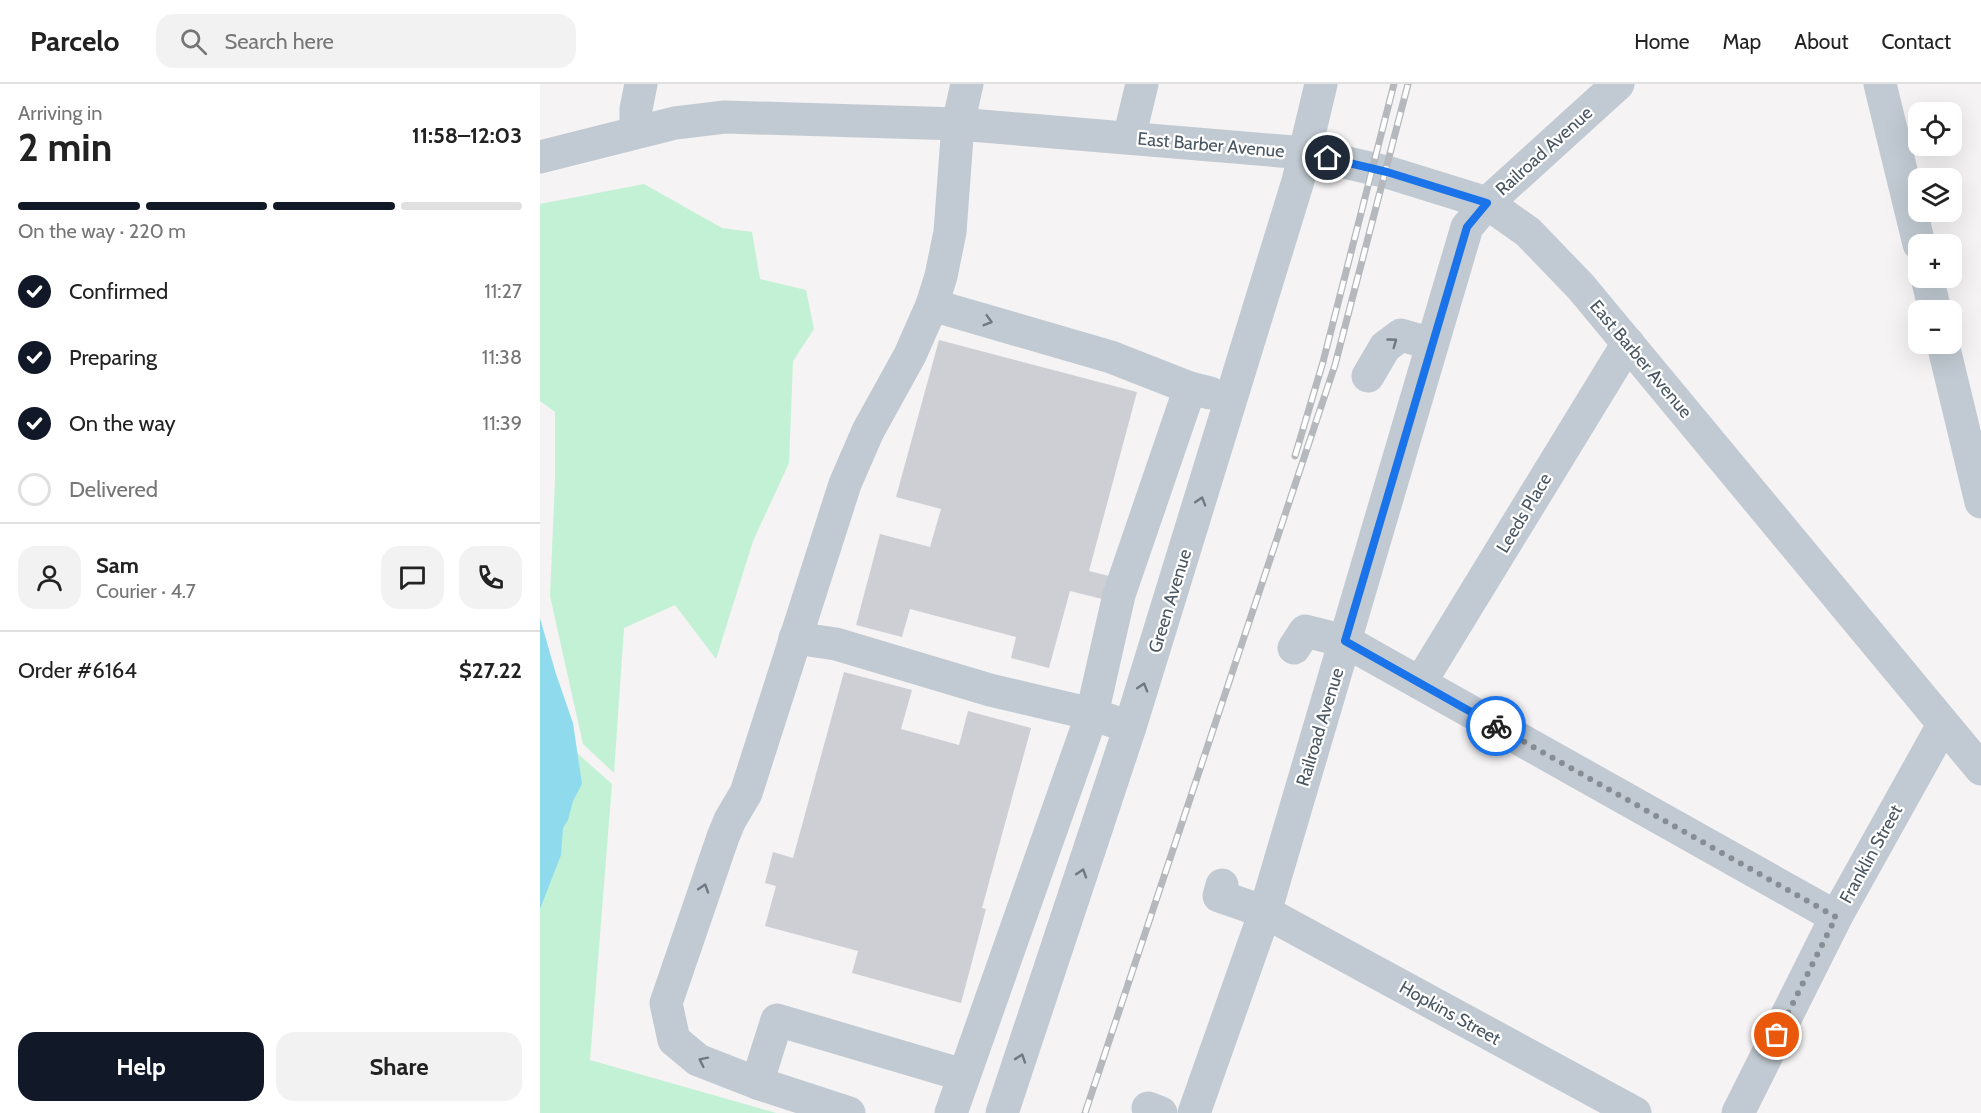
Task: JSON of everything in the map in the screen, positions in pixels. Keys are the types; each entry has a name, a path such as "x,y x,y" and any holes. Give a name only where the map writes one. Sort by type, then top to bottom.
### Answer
{"street":[{"path":"636,132 636,109 641,84"},
{"path":"849,1113 757,1083 698,1060 674,1040 666,1003 708,876 732,815 746,793 770,724 844,484 868,432 910,355 932,305 950,232 958,124 967,84"},
{"path":"1129,138 1142,84"},
{"name":"Green Avenue","path":"1002,1113 1130,728 1232,399 1305,153 1321,84"},
{"name":"Railroad Avenue","path":"1194,1113 1265,912 1467,227 1487,203 1618,84"},
{"path":"1880,84 1917,234"},
{"name":"East Barber Avenue","path":"540,157 675,123 725,117 958,124 1305,153 1387,172 1487,203 1528,232 1581,287 1981,769"},
{"path":"932,305 1111,357 1190,388 1232,399"},
{"path":"1368,376 1384,347 1401,336 1432,344"},
{"name":"Leeds Place","path":"1420,683 1628,343"},
{"path":"1945,354 1981,502"},
{"path":"951,1113 1092,714 1119,595 1190,388"},
{"path":"1294,648 1305,631 1345,641 1836,917"},
{"path":"795,638 836,644 990,690 1092,714 1130,728"},
{"name":"Franklin Street","path":"1738,1113 1836,917 1943,725"},
{"name":"Hopkins Street","path":"1222,885 1219,896 1265,912 1635,1113"},
{"path":"757,1083 777,1020 963,1075"}],"green space":[{"path":"644,184 722,228 752,232 760,279 806,290 814,329 793,361 789,463 753,541 716,659 675,605 624,628 614,773 583,744 550,596 555,481 555,412 540,401 540,204"},
{"path":"540,625 577,753 612,784 590,1060 776,1113 540,1113"}],"water":[{"path":"540,618 573,723 582,784 563,828 561,855 540,909"}],"building":[{"path":"939,340 1137,392 1089,571 1109,576 1102,599 1070,591 1049,668 1011,658 1016,637 910,609 902,637 856,625 880,534 930,547 941,509 896,497"},
{"path":"844,672 912,690 901,729 959,745 968,711 1031,728 982,908 986,909 961,1003 852,973 858,951 765,926 776,886 765,883 773,852 793,858"}],"railway":[{"path":"1295,456 1323,362 1394,84"},
{"path":"1085,1113 1335,365 1408,84"}],"way so far":[{"path":"1496,726 1836,917 1777,1035"}],"route":[{"path":"1328,158 1387,172 1487,203 1467,227 1345,641 1496,726"}]}
